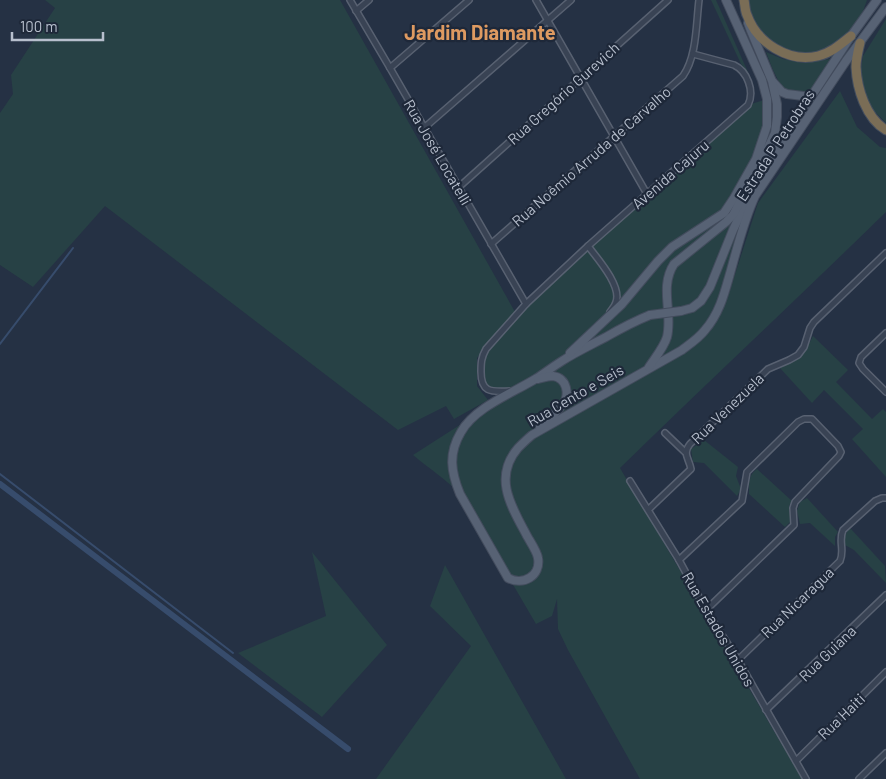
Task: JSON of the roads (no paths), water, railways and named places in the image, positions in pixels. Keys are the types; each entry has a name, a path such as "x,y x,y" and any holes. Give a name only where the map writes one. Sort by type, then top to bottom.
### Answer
{"highway":[{"path":"744,0 746,15 755,30 768,44 782,53 799,57 818,56 835,49 851,36"},
{"path":"860,43 856,65 863,100 873,117 886,130"}],"main road":[{"path":"564,360 622,304 658,261 672,248 724,213 756,159 767,126 767,100 762,80 726,0"},
{"path":"512,391 536,379 564,360 636,320 650,315 692,308 702,301 710,287 750,194 811,97 877,0"},
{"name":"Estrada P Petrobras","path":"648,369 694,341 706,330 717,314 755,196 794,137 886,7"},
{"name":"Estrada P Petrobras","path":"648,369 666,338 668,324 666,291 670,270 674,264 733,215 774,133 777,104 772,81 746,15"},
{"path":"772,81 782,92 811,97"},
{"name":"Rua Cento e Seis","path":"512,391 472,418 460,433 454,447 451,465 454,480 460,494 508,578 516,581 533,576 536,572 538,557 512,509 506,489 508,464 517,449 532,435 648,369"},
{"path":"532,435 563,404 567,397 565,384 554,376 536,379"}],"street":[{"name":"Rua José Locatelli","path":"350,0 526,304"},
{"path":"356,11 369,0"},
{"path":"390,68 469,0"},
{"path":"536,0 647,194"},
{"path":"424,128 571,0"},
{"name":"Rua Gregório Gurevich","path":"458,187 668,0"},
{"path":"693,54 699,0"},
{"name":"Rua Noêmio Arruda de Carvalho","path":"491,244 683,76 689,68 693,54"},
{"name":"Avenida Cajuru","path":"512,391 491,391 484,388 481,381 481,358 486,349 526,304 588,246 748,105 751,99 750,88 739,67 734,64 693,54"},
{"path":"588,246 614,284 616,290 616,303 604,321"},
{"name":"Rua Venezuela","path":"649,509 691,469 686,453 690,444 764,372 798,355 804,347 812,324 886,253"},
{"path":"886,333 861,357 859,363 886,392"},
{"path":"679,560 742,501 747,472 798,422 804,419 812,419 838,446 841,452 839,456 795,502 793,508 794,525 706,610"},
{"path":"665,433 686,453"},
{"name":"Rua Estados Unidos","path":"630,481 649,509 806,779"},
{"name":"Rua Nicaragua","path":"738,660 840,561 843,554 840,536 843,530 875,501 884,498"},
{"name":"Rua Guiana","path":"766,710 886,595"},
{"name":"Rua Haiti","path":"796,760 886,672"},
{"path":"859,779 886,753"}],"waterway":[{"path":"0,344 73,248"},
{"path":"0,474 233,653"},
{"path":"0,484 348,749"}],"district":[{"name":"Jardim Diamante","path":"480,32"}]}
